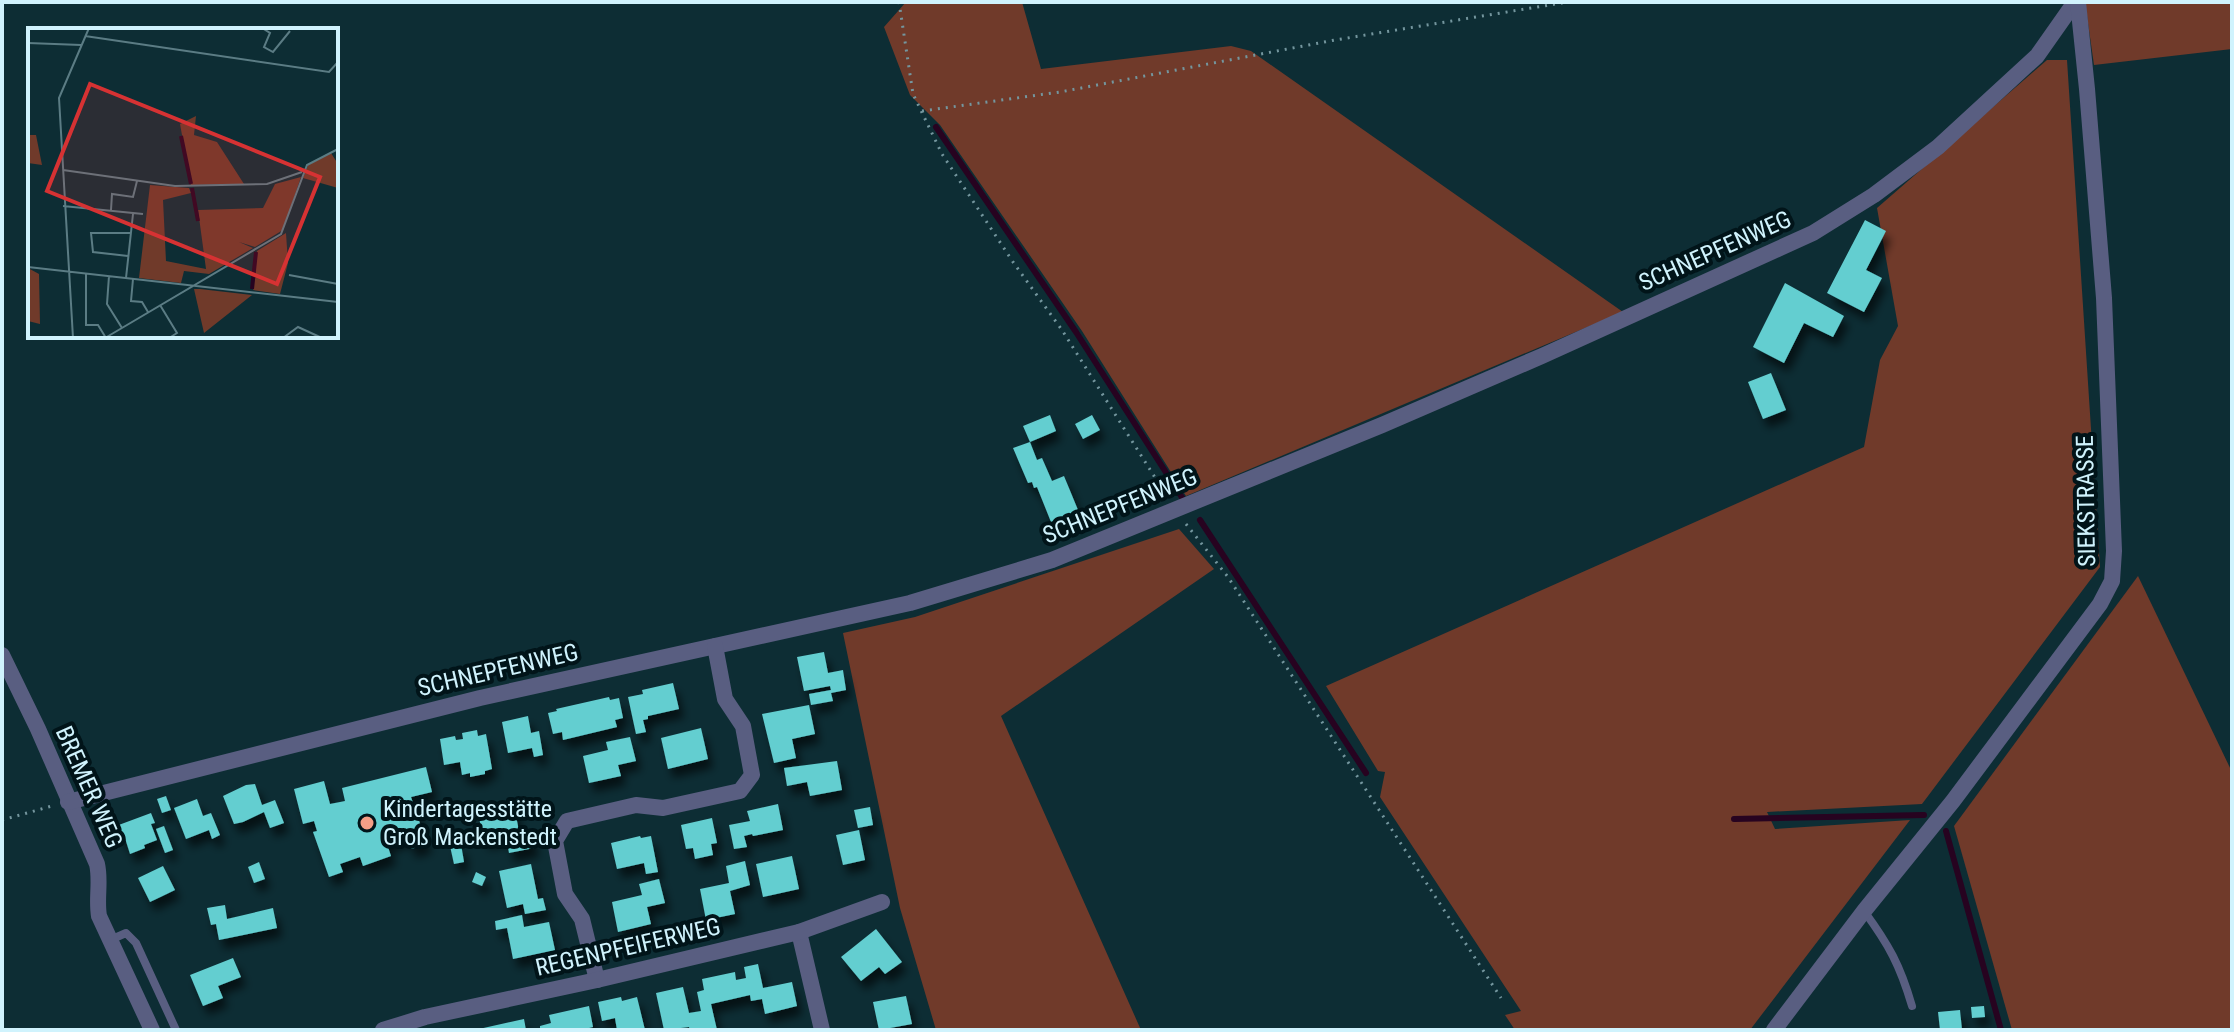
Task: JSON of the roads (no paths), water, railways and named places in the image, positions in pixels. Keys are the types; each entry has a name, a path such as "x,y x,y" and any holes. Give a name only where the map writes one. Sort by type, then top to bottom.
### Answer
{"street":[{"name":"SCHNEPFENWEG","path":"68,802 480,698 910,603 1052,560 1382,425 1813,233 1874,195 1938,147 2037,56 2077,2"},
{"name":"SIEKSTRASSE","path":"1774,1030 1953,801 2100,604 2112,581 2114,551 2104,298 2077,2"},
{"path":"597,980 582,919 565,894 555,841 567,821 636,805 663,808 740,791 752,775 743,726 725,699 715,646"},
{"name":"BREMER WEG","path":"2,655 97,864 99,916 152,1030"},
{"name":"REGENPFEIFERWEG","path":"383,1030 425,1017 799,932 882,902"},
{"path":"799,932 822,1030"}],"lane":[{"path":"1864,911 1897,962 1912,1006"},
{"path":"109,941 126,933 136,943 176,1030"}],"waterway":[{"path":"936,127 1076,332 1183,499"},
{"path":"1200,520 1366,773"},
{"path":"1734,819 1924,815"},
{"path":"1946,831 2001,1030"}],"place":[{"name":"Kindertagesstätte Groß Mackenstedt","path":"367,823"}]}
